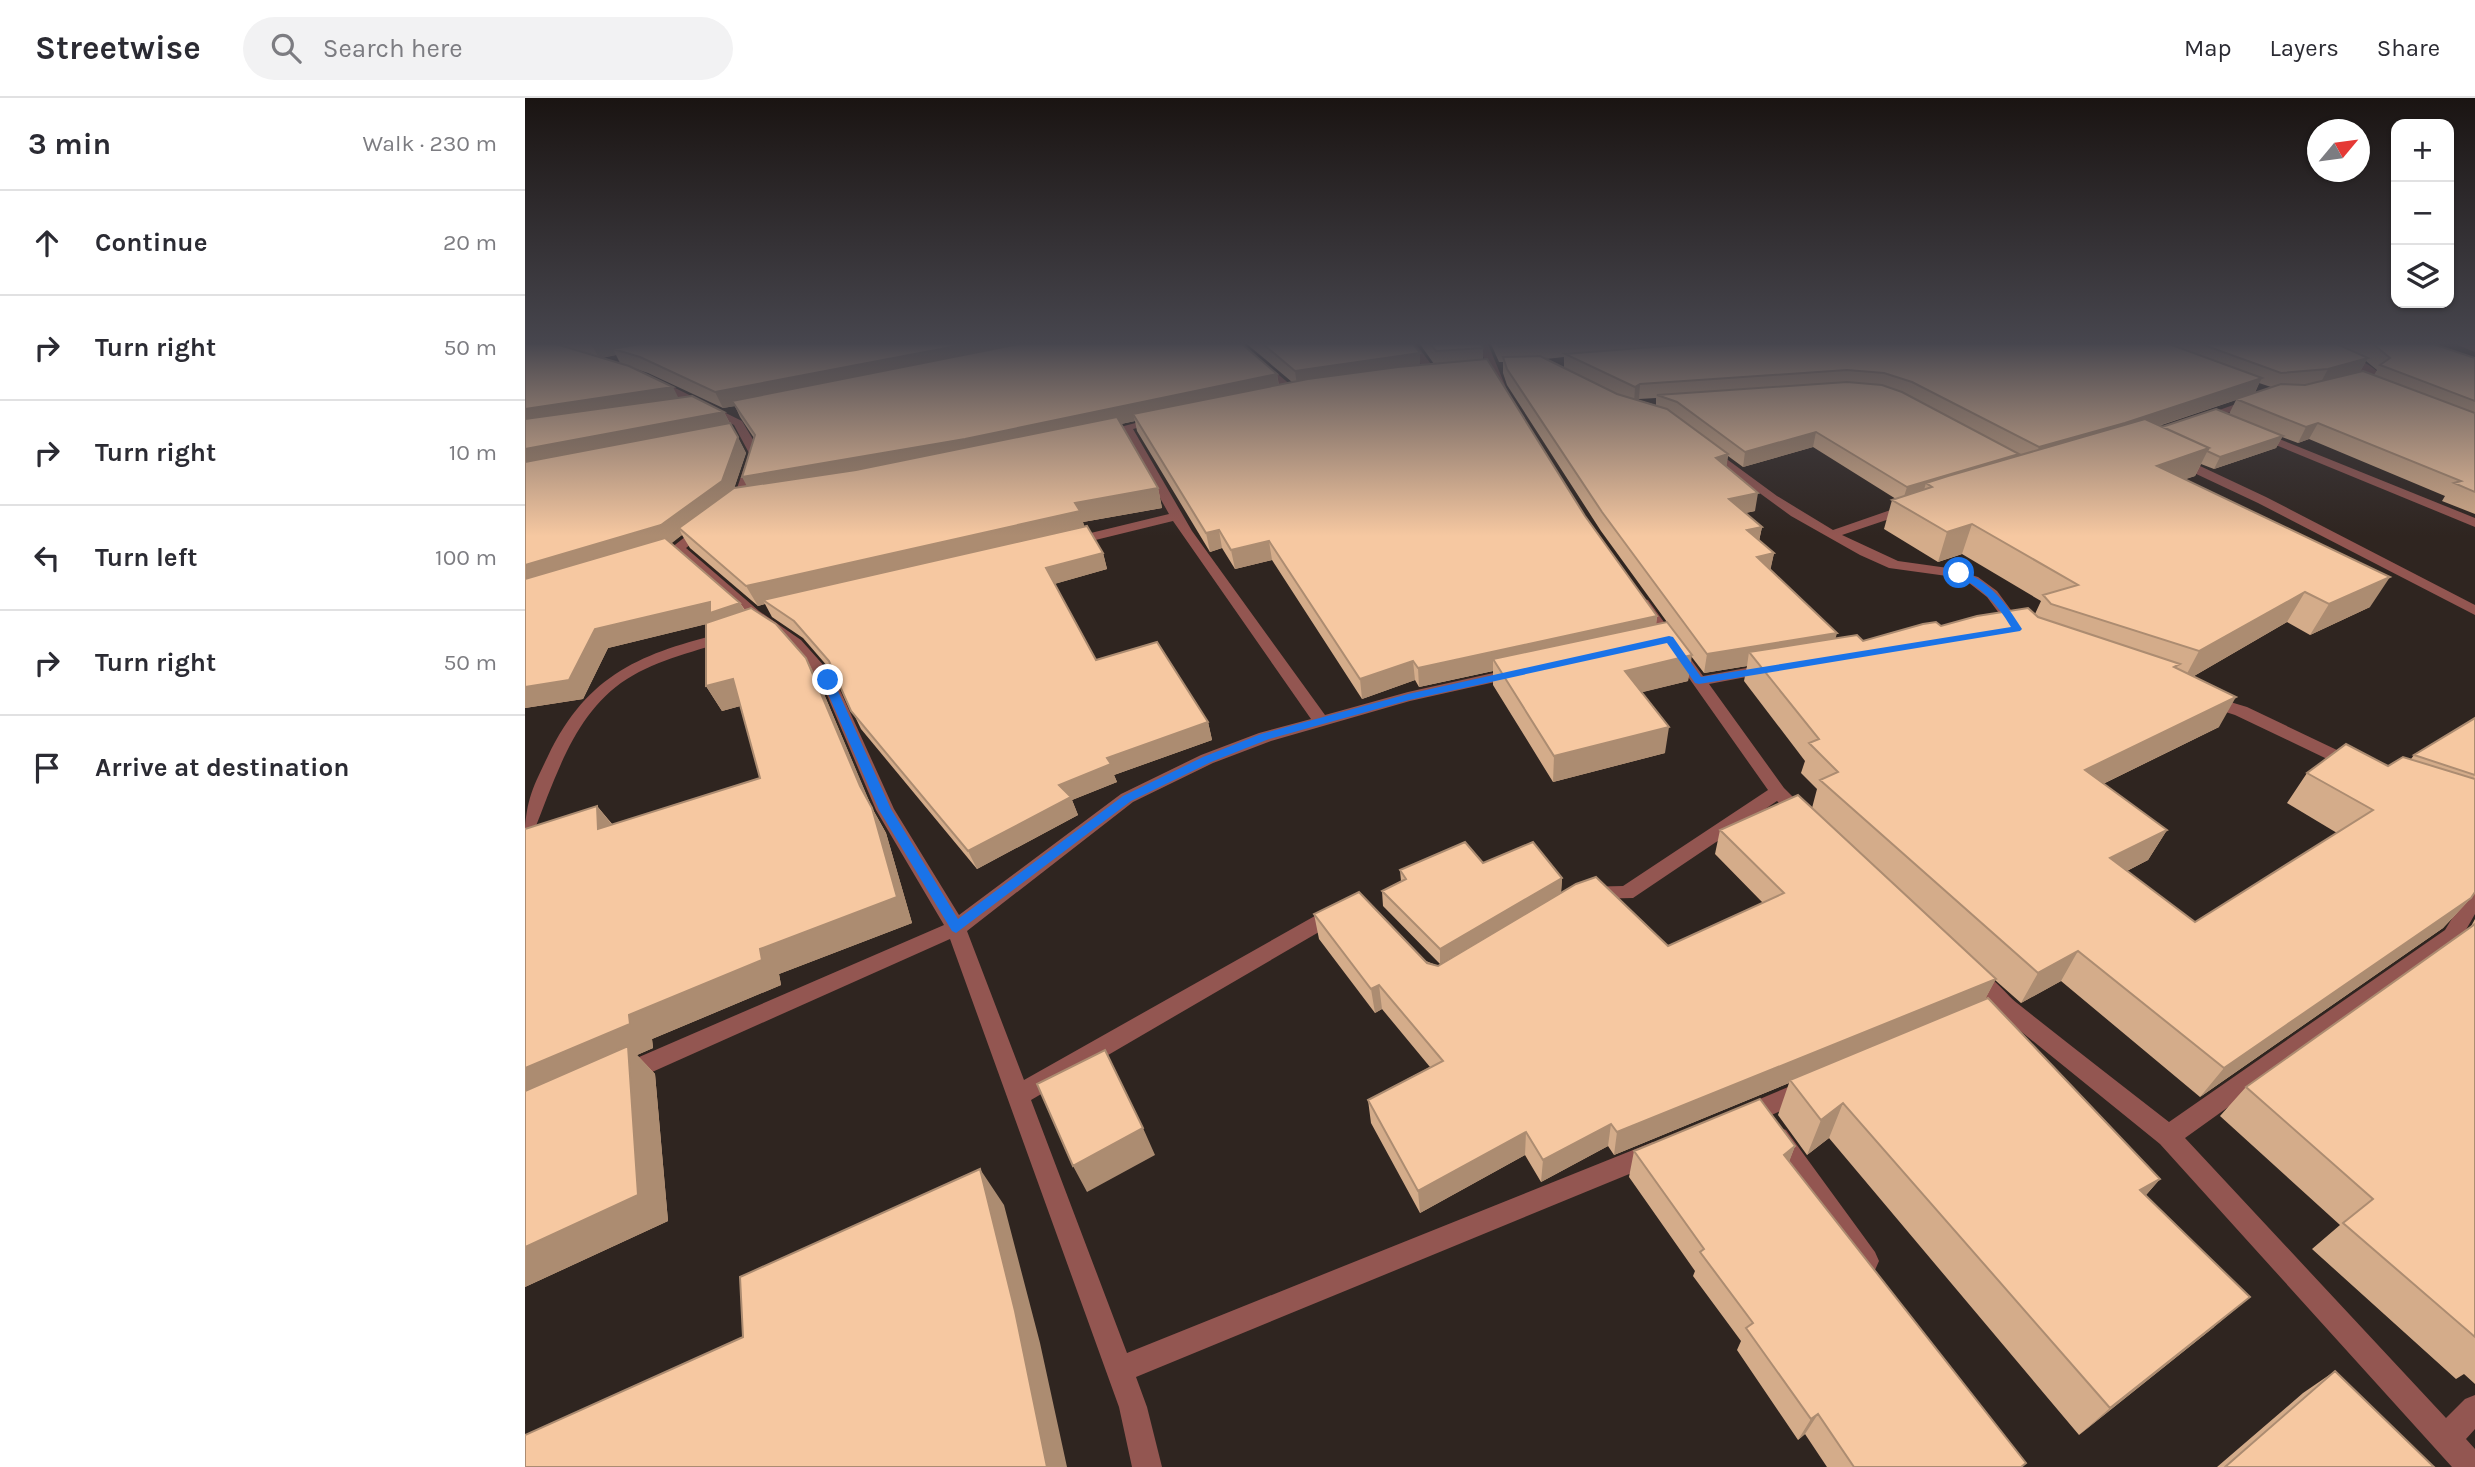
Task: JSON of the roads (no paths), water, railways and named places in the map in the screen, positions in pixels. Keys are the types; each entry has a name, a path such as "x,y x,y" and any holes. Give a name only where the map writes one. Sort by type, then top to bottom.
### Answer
{"street":[{"path":"675,409 683,408"},
{"path":"707,408 738,423 755,453 729,510"},
{"path":"2191,421 2233,408"},
{"path":"721,415 748,410"},
{"path":"2212,415 2475,523"},
{"path":"1086,438 1168,418"},
{"path":"1127,428 1177,516 1321,721"},
{"path":"729,435 743,432"},
{"path":"1700,445 1750,484 1831,535 1892,565 1959,573 1983,585 2001,603 2011,630 2032,640"},
{"path":"2169,456 2262,500 2475,611"},
{"path":"753,500 729,510 672,550 767,615 828,680 885,810 956,928 1133,1408 1147,1467"},
{"path":"1831,535 1921,504"},
{"path":"1054,546 1177,516"},
{"path":"1633,589 1663,641 1699,681 1778,792 1817,829"},
{"path":"525,831 567,733 605,690 621,676 767,615"},
{"path":"1699,681 1780,667"},
{"path":"602,1084 956,928 1127,799 1207,759 1265,737 1408,697 1539,668"},
{"path":"2189,694 2241,711 2362,768"},
{"path":"1572,898 1583,892 1626,893 1778,792"},
{"path":"2168,1136 2452,936 2475,897"},
{"path":"1017,1096 1349,906"},
{"path":"1956,960 2005,1006 2168,1136 2472,1467"},
{"path":"1980,1016 2005,1006"},
{"path":"1719,1126 1832,1079"},
{"path":"1758,1110 1880,1280"},
{"path":"1119,1370 1668,1146"},
{"path":"2445,1439 2475,1409"}]}
